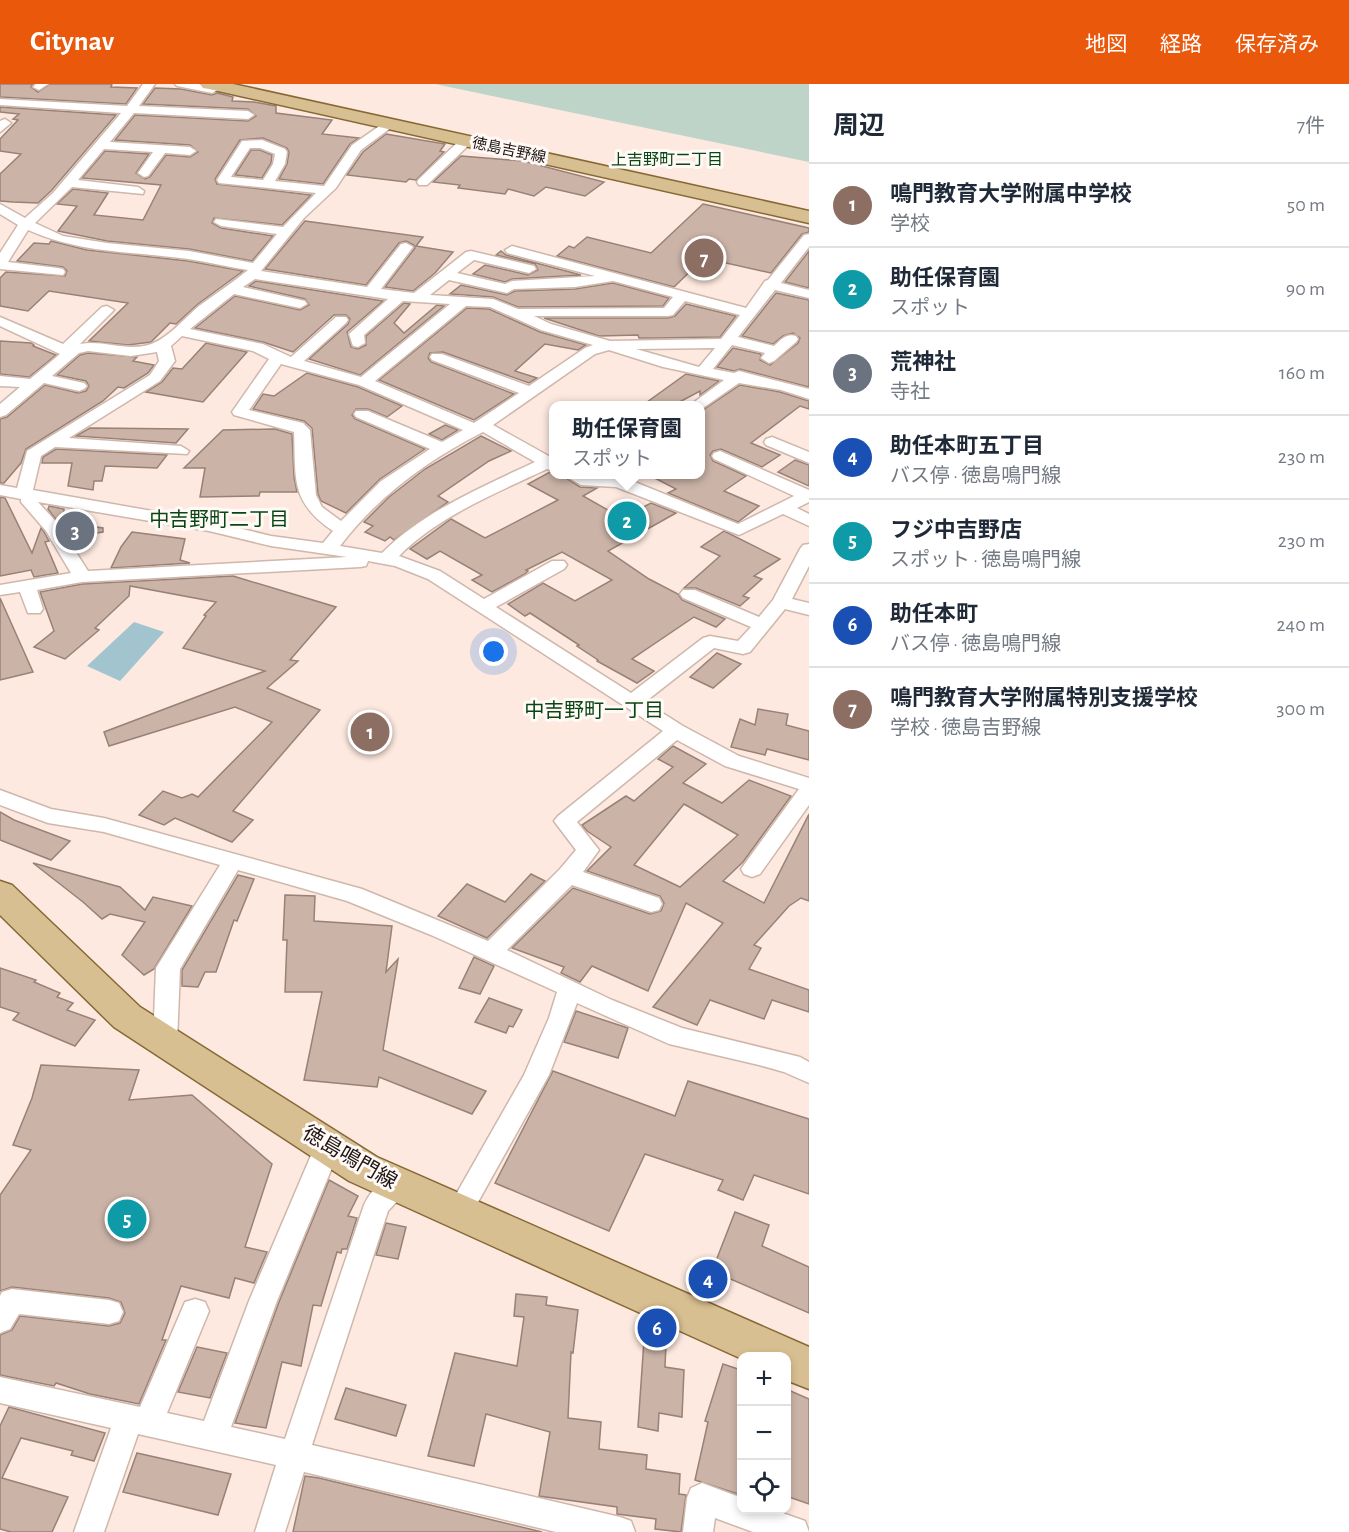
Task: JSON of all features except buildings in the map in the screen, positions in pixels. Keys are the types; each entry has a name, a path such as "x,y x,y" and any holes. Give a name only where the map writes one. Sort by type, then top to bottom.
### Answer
{"main road":[{"name":"徳島吉野線","path":"264,84 809,202"},
{"name":"徳島吉野線","path":"210,87 809,217"},
{"name":"徳島鳴門線","path":"0,894 126,1017 363,1169 773,1352"},
{"path":"791,1361 809,1368"}],"street":[{"path":"58,272 0,264 26,224 69,183 131,110 148,84"},
{"path":"181,84 210,87"},
{"path":"0,102 248,114"},
{"path":"0,321 68,352 88,347 131,352 149,350 163,345 255,271 299,215 327,190 356,148 388,124"},
{"path":"423,182 466,141"},
{"path":"267,184 279,164 281,152 262,144 246,144 223,180 327,190"},
{"path":"102,145 190,151"},
{"path":"144,173 162,149"},
{"path":"69,183 138,191"},
{"path":"0,208 26,224 69,240 107,247 189,255 255,271 371,292 417,298 493,303 546,327 668,364 703,372 739,376 809,394"},
{"path":"221,222 286,231"},
{"path":"703,372 770,284 809,239"},
{"path":"371,292 406,247"},
{"path":"512,250 748,313"},
{"path":"417,298 459,265 512,284"},
{"path":"447,275 512,284 575,283 617,278"},
{"path":"493,303 512,284"},
{"path":"770,284 809,294"},
{"path":"232,289 300,304"},
{"path":"513,312 668,312 682,295"},
{"path":"358,343 356,334 400,296"},
{"path":"364,382 463,301"},
{"path":"0,412 68,352 107,310"},
{"path":"341,320 286,360 240,412 297,426 302,430 304,470 310,502 321,515 342,530"},
{"path":"179,331 258,347 286,360 364,382 479,428 494,431 549,463"},
{"path":"329,548 342,530 387,485 415,465 479,428 590,351 609,345 726,341 772,354 791,339"},
{"path":"82,577 41,513 29,502 27,495 33,454 155,378 167,361 163,345"},
{"path":"437,357 532,392"},
{"path":"705,401 739,376"},
{"path":"0,381 37,381 79,386"},
{"path":"362,414 443,449"},
{"path":"52,442 181,451"},
{"path":"772,442 809,458"},
{"path":"720,456 808,496"},
{"path":"386,559 409,536 483,493 549,464"},
{"path":"600,479 619,482 739,530 808,496"},
{"path":"0,490 209,526 271,541 366,555 386,559 434,575 676,731 732,761 809,785"},
{"path":"784,508 809,521"},
{"path":"632,702 710,642 742,648 781,602 809,549"},
{"path":"0,590 82,577 361,562 366,555"},
{"path":"484,606 558,565"},
{"path":"27,586 34,609"},
{"path":"689,594 762,625"},
{"path":"781,602 809,609"},
{"path":"490,953 568,874 588,850 565,820 676,731"},
{"path":"752,869 809,790"},
{"path":"0,797 48,816 104,825 354,895 439,929 570,988 604,1006 678,1037 759,1055 791,1064 809,1073"},
{"path":"165,1042 168,968 233,861"},
{"path":"568,874 651,904"},
{"path":"459,1212 537,1072 561,1023 570,988"},
{"path":"213,1437 263,1301 328,1146"},
{"path":"270,1532 377,1205 397,1184"},
{"path":"0,1320 12,1301 109,1312"},
{"path":"88,1532 138,1421 195,1311"},
{"path":"0,1389 294,1455 570,1526 620,1532"},
{"path":"699,1532 702,1498 794,1532"}],"green space":[{"path":"435,84 809,84 809,162"}],"water":[{"path":"134,622 164,632 120,681 87,666"}],"place":[{"name":"鳴門教育大学附属特別支援学校","path":"704,258"},
{"name":"助任保育園","path":"627,521"},
{"name":"荒神社","path":"75,531"},
{"name":"鳴門教育大学附属中学校","path":"370,732"},
{"name":"フジ中吉野店","path":"127,1219"},
{"name":"助任本町五丁目","path":"708,1279"},
{"name":"助任本町","path":"657,1328"}],"district":[{"name":"上吉野町二丁目","path":"667,159"},
{"name":"中吉野町二丁目","path":"219,519"},
{"name":"中吉野町一丁目","path":"594,710"}]}
